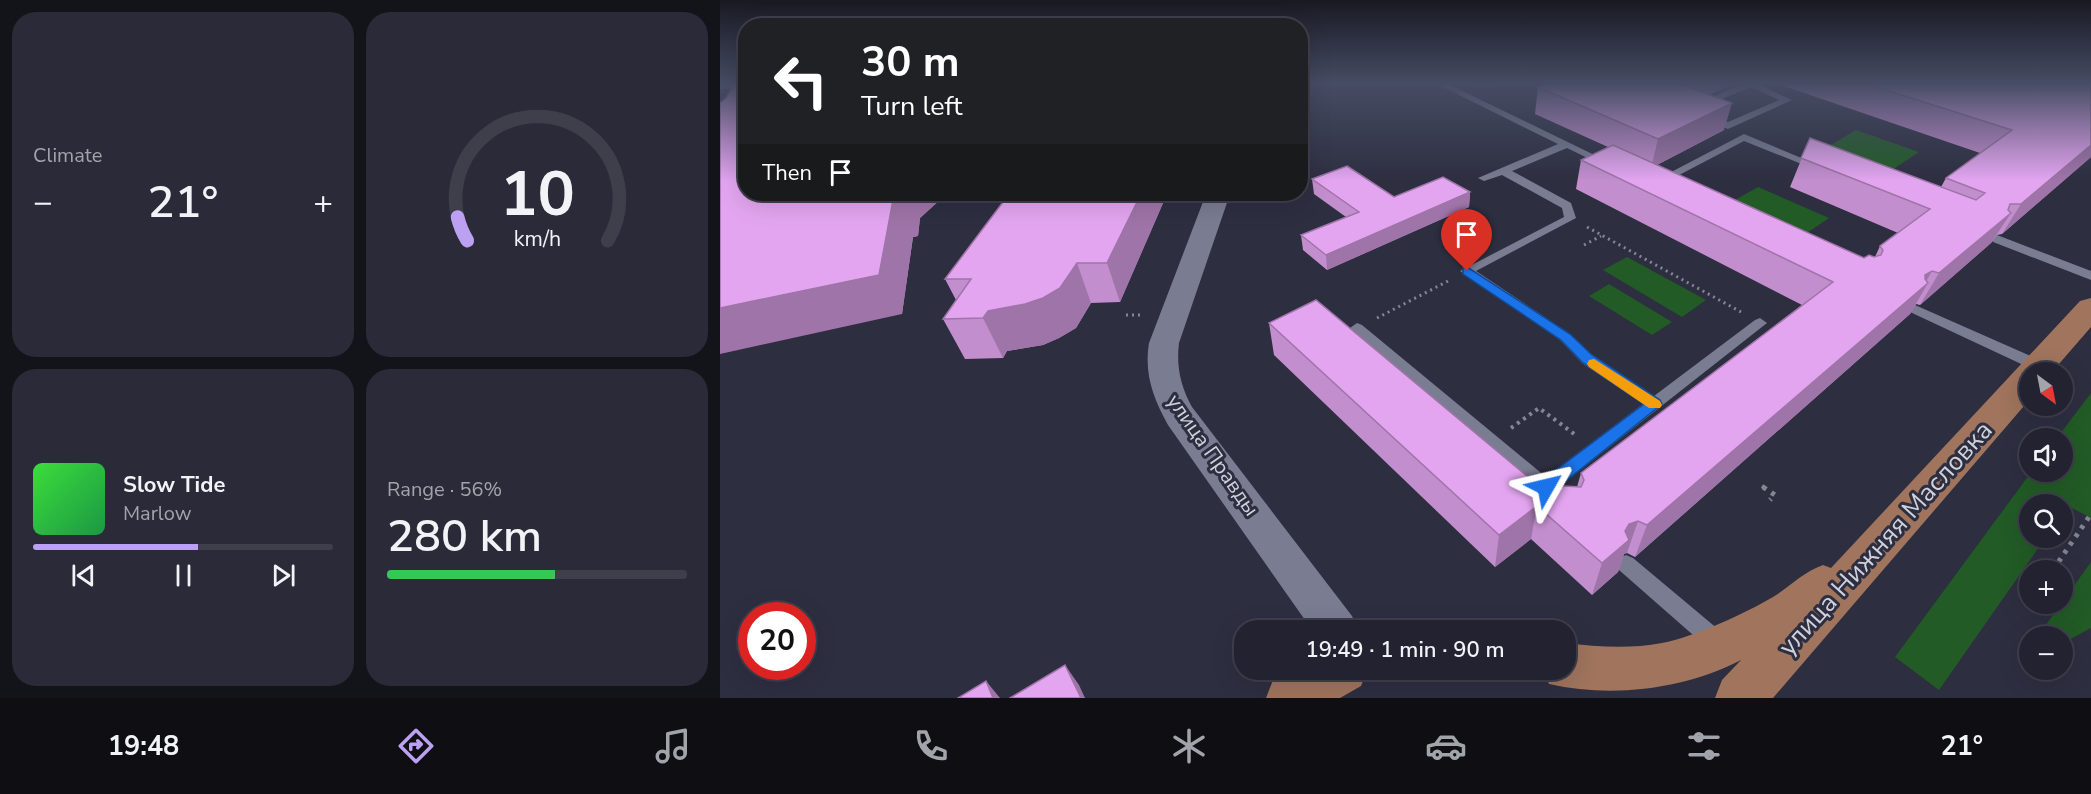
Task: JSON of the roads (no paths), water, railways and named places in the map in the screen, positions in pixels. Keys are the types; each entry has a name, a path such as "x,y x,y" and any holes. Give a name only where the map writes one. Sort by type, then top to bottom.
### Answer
{"main road":[{"name":"улица Нижняя Масловка","path":"2042,362 2091,308"},
{"name":"улица Нижняя Масловка","path":"1740,698 1893,531 2019,388"},
{"path":"1576,668 1607,672 1663,667 1721,646 1789,612 1893,531"},
{"path":"1291,698 1324,680"}],"street":[{"name":"улица Правды","path":"1215,201 1164,343 1161,360 1163,378 1169,397 1180,416 1330,620"}],"lane":[{"path":"1507,116 1620,170"},
{"path":"1701,116 1728,126 1752,116"},
{"path":"1653,185 1744,137 1831,172"},
{"path":"1485,178 1567,144"},
{"path":"1503,171 1567,206 1570,218 1467,271 1565,337 1587,359 1655,404"},
{"path":"1997,239 2091,276"},
{"path":"1916,309 2019,363"},
{"path":"1357,328 1509,456 1549,494 1595,450 1760,323"},
{"path":"1626,564 1721,646"}]}
